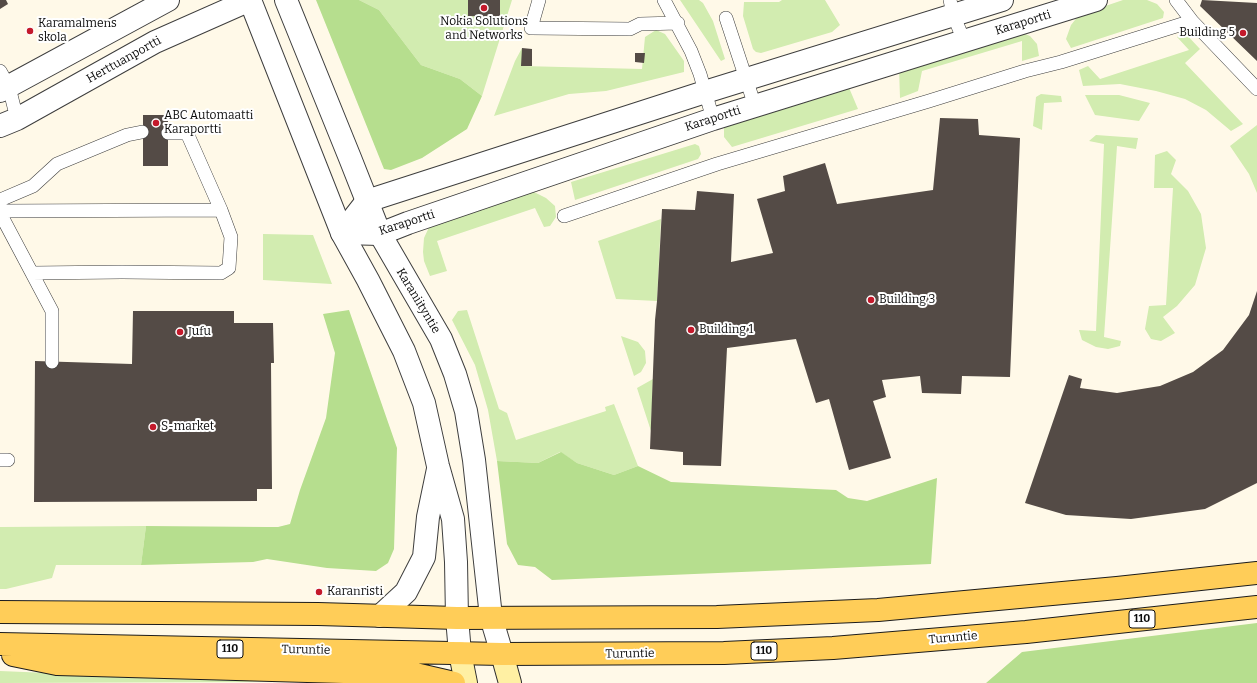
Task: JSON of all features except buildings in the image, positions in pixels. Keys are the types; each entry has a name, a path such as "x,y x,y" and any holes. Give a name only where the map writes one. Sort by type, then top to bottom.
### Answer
{"main road":[{"path":"0,612 457,618 717,618 878,610 1109,589 1257,573"},
{"name":"Turuntie","path":"0,644 502,654 724,653 826,648 1026,632 1257,607"},
{"path":"0,652 57,664 415,674 454,683"},
{"path":"460,653 466,683"},
{"path":"502,654 510,683"}],"street":[{"path":"3,83 168,0"},
{"path":"250,0 342,232 404,351 424,403 438,466 453,519 460,653"},
{"name":"Herttuanportti","path":"9,123 155,42 250,0"},
{"name":"Karaniityntie","path":"286,0 380,234 441,339 456,374 466,411 474,460 491,617 502,654"},
{"path":"342,232 366,201 746,79 952,7 1002,0"},
{"name":"Karaportti","path":"342,232 380,234 408,223 713,119 1096,0"},
{"path":"380,616 406,592 424,557 428,517 438,466"}],"lane":[{"path":"539,0 531,28 630,29 640,24 678,23"},
{"path":"664,0 678,23 691,51 700,74 713,119"},
{"path":"1176,0 1192,21 1257,89"},
{"path":"952,7 964,41"},
{"path":"726,18 755,106"},
{"path":"564,216 717,164 1025,71 1061,62 1192,21"},
{"path":"3,83 9,123"},
{"path":"0,200 33,186 57,164 127,135 142,132"},
{"path":"32,273 221,273 229,268 231,237 221,210 187,133 168,133"},
{"path":"52,362 52,311 0,212 221,210"}],"green space":[{"path":"316,0 359,0 379,10 421,65 460,79 482,96 467,129 422,158 391,170 384,169"},
{"path":"359,0 468,0 469,16 500,17 500,0 512,0 482,96 460,79 421,65 379,10"},
{"path":"680,0 699,0 703,3 713,21 725,59 721,61"},
{"path":"782,0 825,0 840,25 832,32 761,53 756,52 753,49 743,16 744,2 779,2"},
{"path":"1123,0 1147,0 1157,4 1164,12 1163,18 1071,48 1066,39 1071,25 1079,15"},
{"path":"656,30 665,34 684,61 684,72 606,91 569,94 494,116 515,61 522,48 522,66 642,69 645,37"},
{"path":"1020,32 1030,36 1037,44 1039,56 1022,61 1022,41 922,71 918,91 900,98 899,68"},
{"path":"1185,33 1200,49 1185,63 1243,124 1231,131 1206,110 1185,99 1156,91 1120,84 1083,86 1079,70 1088,66 1100,79 1189,50 1177,37"},
{"path":"847,83 858,109 732,147 724,137 724,126"},
{"path":"1041,94 1061,96 1062,102 1044,103 1042,130 1033,126 1036,97"},
{"path":"1085,95 1119,95 1150,103 1139,121 1095,115"},
{"path":"1257,125 1257,193 1249,174 1230,146"},
{"path":"1096,135 1138,138 1136,149 1117,146 1104,337 1121,341 1120,346 1108,349 1096,347 1082,340 1079,330 1096,331 1104,144 1089,141"},
{"path":"695,144 699,146 701,154 698,159 575,200 571,182"},
{"path":"1167,151 1176,160 1171,174 1188,191 1201,214 1206,248 1195,285 1177,306 1163,317 1175,333 1161,341 1151,339 1145,329 1149,306 1166,305 1173,188 1154,188 1155,155"},
{"path":"534,192 546,198 555,206 556,217 550,226 544,227 535,208 437,241 447,271 430,276 424,261 423,252 424,238 431,223"},
{"path":"661,219 657,301 616,299 598,241"},
{"path":"263,234 313,235 332,284 263,280"},
{"path":"349,310 397,448 394,549 388,563 376,571 327,568 267,559 253,562 141,565 146,526 278,527 290,524 300,490 326,418 335,353 323,314"},
{"path":"467,310 499,409 507,413 516,440 606,411 605,407 614,404 638,466 614,475 577,463 560,452 538,463 497,461 488,410 475,365 452,320 458,311"},
{"path":"621,336 638,342 645,351 646,363 641,372 634,376"},
{"path":"653,379 651,431 637,388"},
{"path":"561,452 577,463 614,475 638,466 671,482 836,490 848,498 867,501 937,478 931,564 552,580 535,567 518,565 507,544 497,461 538,463"},
{"path":"146,526 141,565 56,565 52,578 6,589 0,589 0,527"},
{"path":"1257,623 1257,683 986,683 1022,652"},
{"path":"0,671 266,682 0,683"}],"place":[{"name":"Nokia Solutions and Networks","path":"484,8"},
{"name":"Karamalmens skola","path":"30,31"},
{"name":"Building 5","path":"1243,33"},
{"name":"ABC Automaatti Karaportti","path":"156,123"},
{"name":"Building 3","path":"871,300"},
{"name":"Building 1","path":"691,330"},
{"name":"Jufu","path":"180,332"},
{"name":"S-market","path":"153,427"},
{"name":"Karanristi","path":"319,592"}]}
